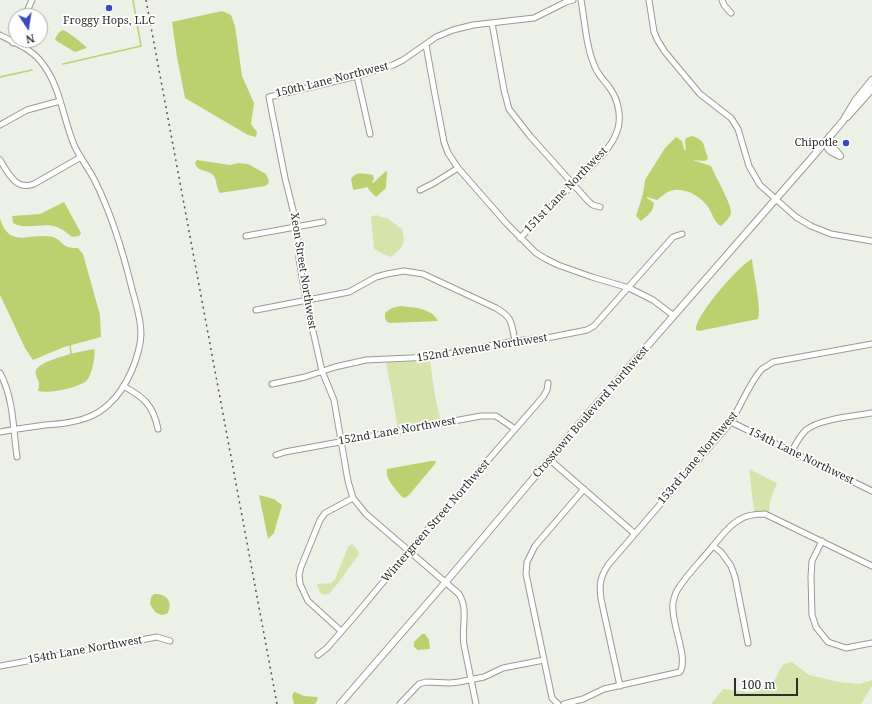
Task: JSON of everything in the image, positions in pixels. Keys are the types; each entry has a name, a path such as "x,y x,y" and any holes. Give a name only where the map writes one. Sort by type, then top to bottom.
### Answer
{"street":[{"name":"150th Lane Northwest","path":"269,97 357,76 393,65 403,60 436,37 453,30 492,23 534,18 573,0"},
{"name":"151st Lane Northwest","path":"520,238 605,152 619,128 619,110 615,95 601,77 595,66 589,48 581,0"},
{"path":"649,0 654,32 665,52 700,94 730,118 738,129 749,166 754,178 760,185 796,217 811,226 831,234 872,241"},
{"path":"722,0 724,5 731,13"},
{"path":"492,23 504,90 509,109 530,136 589,202 600,207"},
{"path":"426,45 444,142 448,153 458,168 520,238 536,253 558,265 628,288 653,300 674,316"},
{"path":"0,432 75,421 88,418 100,411 111,403 123,386 133,366 141,333 140,318 118,237 95,181 76,148 66,124 60,101 49,73 42,62 24,48"},
{"path":"357,76 370,134"},
{"name":"Crosstown Boulevard Northwest","path":"843,121 855,101 872,80"},
{"name":"Crosstown Boulevard Northwest","path":"340,704 549,460 872,89"},
{"name":"Xeon Street Northwest","path":"269,97 285,178 297,226 299,259 306,300 322,371 334,400 348,481 353,498 362,510 459,594 463,602 465,614 462,636 476,704"},
{"path":"0,125 27,110 60,101"},
{"path":"0,160 14,181 20,185 28,187 81,157"},
{"path":"420,190 458,168"},
{"path":"246,236 323,222"},
{"path":"628,288 673,237 682,234"},
{"path":"256,310 349,292 376,277 404,271 412,271 423,274 496,308 507,315 512,324 515,341"},
{"name":"152nd Avenue Northwest","path":"272,384 305,377 322,371 366,360 432,357 515,341 552,338 587,330 594,326 628,288"},
{"name":"153rd Lane Northwest","path":"620,686 600,599 599,586 602,574 608,565 730,422 762,369 773,362 872,344"},
{"path":"0,373 9,395 17,457"},
{"name":"Wintergreen Street Northwest","path":"318,655 327,648 543,397 547,390 548,383"},
{"path":"123,386 140,395 149,406 156,417 158,429"},
{"path":"792,451 799,438 814,425 822,422 872,413"},
{"name":"152nd Lane Northwest","path":"276,455 489,415 496,416 515,429"},
{"name":"154th Lane Northwest","path":"730,422 872,491"},
{"path":"549,460 634,533"},
{"path":"557,703 552,698 526,574 527,562 535,546 584,489"},
{"path":"341,631 308,601 300,584 299,575 320,520 325,513 353,498"},
{"path":"564,704 583,699 604,689 680,671 684,662 674,619 673,604 675,595 688,575 740,518 750,515 765,514 872,566"},
{"path":"822,541 812,561 812,615 816,626 828,642 846,648 872,643"},
{"path":"713,546 721,552 731,566 735,577 748,643"},
{"name":"154th Lane Northwest","path":"0,666 157,637 170,641"},
{"path":"400,704 420,684 426,682 450,683 470,680 504,668 544,660"}],"shaded area":[{"path":"222,11 231,15 235,26 242,76 254,103 251,124 257,132 256,137 248,135 185,98 172,22"},
{"path":"63,30 76,38 87,48 75,52 55,40 60,31"},
{"path":"692,136 702,142 708,157 707,160 704,161 693,160 711,166 729,204 731,210 730,217 721,226 701,199 686,191 675,190 668,192 657,200 647,197 654,203 654,206 650,213 641,221 636,216 643,194 645,180 665,148 676,137 682,141 686,151 686,138"},
{"path":"197,160 230,165 239,163 248,164 266,174 269,181 265,186 220,193 213,175 200,170 195,163"},
{"path":"386,171 386,188 376,197 368,187 353,189 351,179 353,176 358,174 373,175 373,183"},
{"path":"64,202 81,233 79,236 72,237 63,230 53,226 24,226 13,223 12,216 40,214"},
{"path":"376,215 388,219 402,229 404,238 401,248 391,257 374,249 371,217"},
{"path":"0,218 4,228 9,234 15,237 53,237 70,248 78,248 83,254 100,315 101,337 64,347 33,360 25,348 0,295"},
{"path":"752,259 759,308 758,319 699,331 696,330 697,323 709,303 737,271"},
{"path":"400,306 427,311 431,313 438,321 387,322 385,313 392,308"},
{"path":"94,349 92,368 88,379 84,382 64,390 49,392 38,391 39,383 36,376 36,370 40,366 46,362 63,356"},
{"path":"430,361 435,396 441,421 398,429 386,362"},
{"path":"436,461 405,498 402,497 389,481 387,469"},
{"path":"749,469 777,483 770,501 769,513 754,511"},
{"path":"259,495 274,499 282,505 274,533 268,539"},
{"path":"352,544 357,549 359,554 329,594 324,595 320,593 317,584 331,583 335,579 348,547"},
{"path":"154,594 162,595 168,600 170,606 167,614 161,615 155,612 150,604 151,597"},
{"path":"422,634 425,634 429,640 430,649 418,650 414,647 414,642"},
{"path":"792,662 809,675 839,682 860,684 872,680 872,686 861,704 711,704 723,689 752,692 764,689 774,681 780,669 784,665"},
{"path":"294,692 304,696 317,697 318,699 315,704 294,704 292,696"}],"waterway":[{"path":"63,64 141,46 133,0"},
{"path":"0,77 32,70"},
{"path":"70,344 71,354"}],"railway":[{"path":"146,0 277,704"}],"place":[{"name":"Froggy Hops, LLC","path":"109,8"},
{"name":"Chipotle","path":"846,143"}]}
